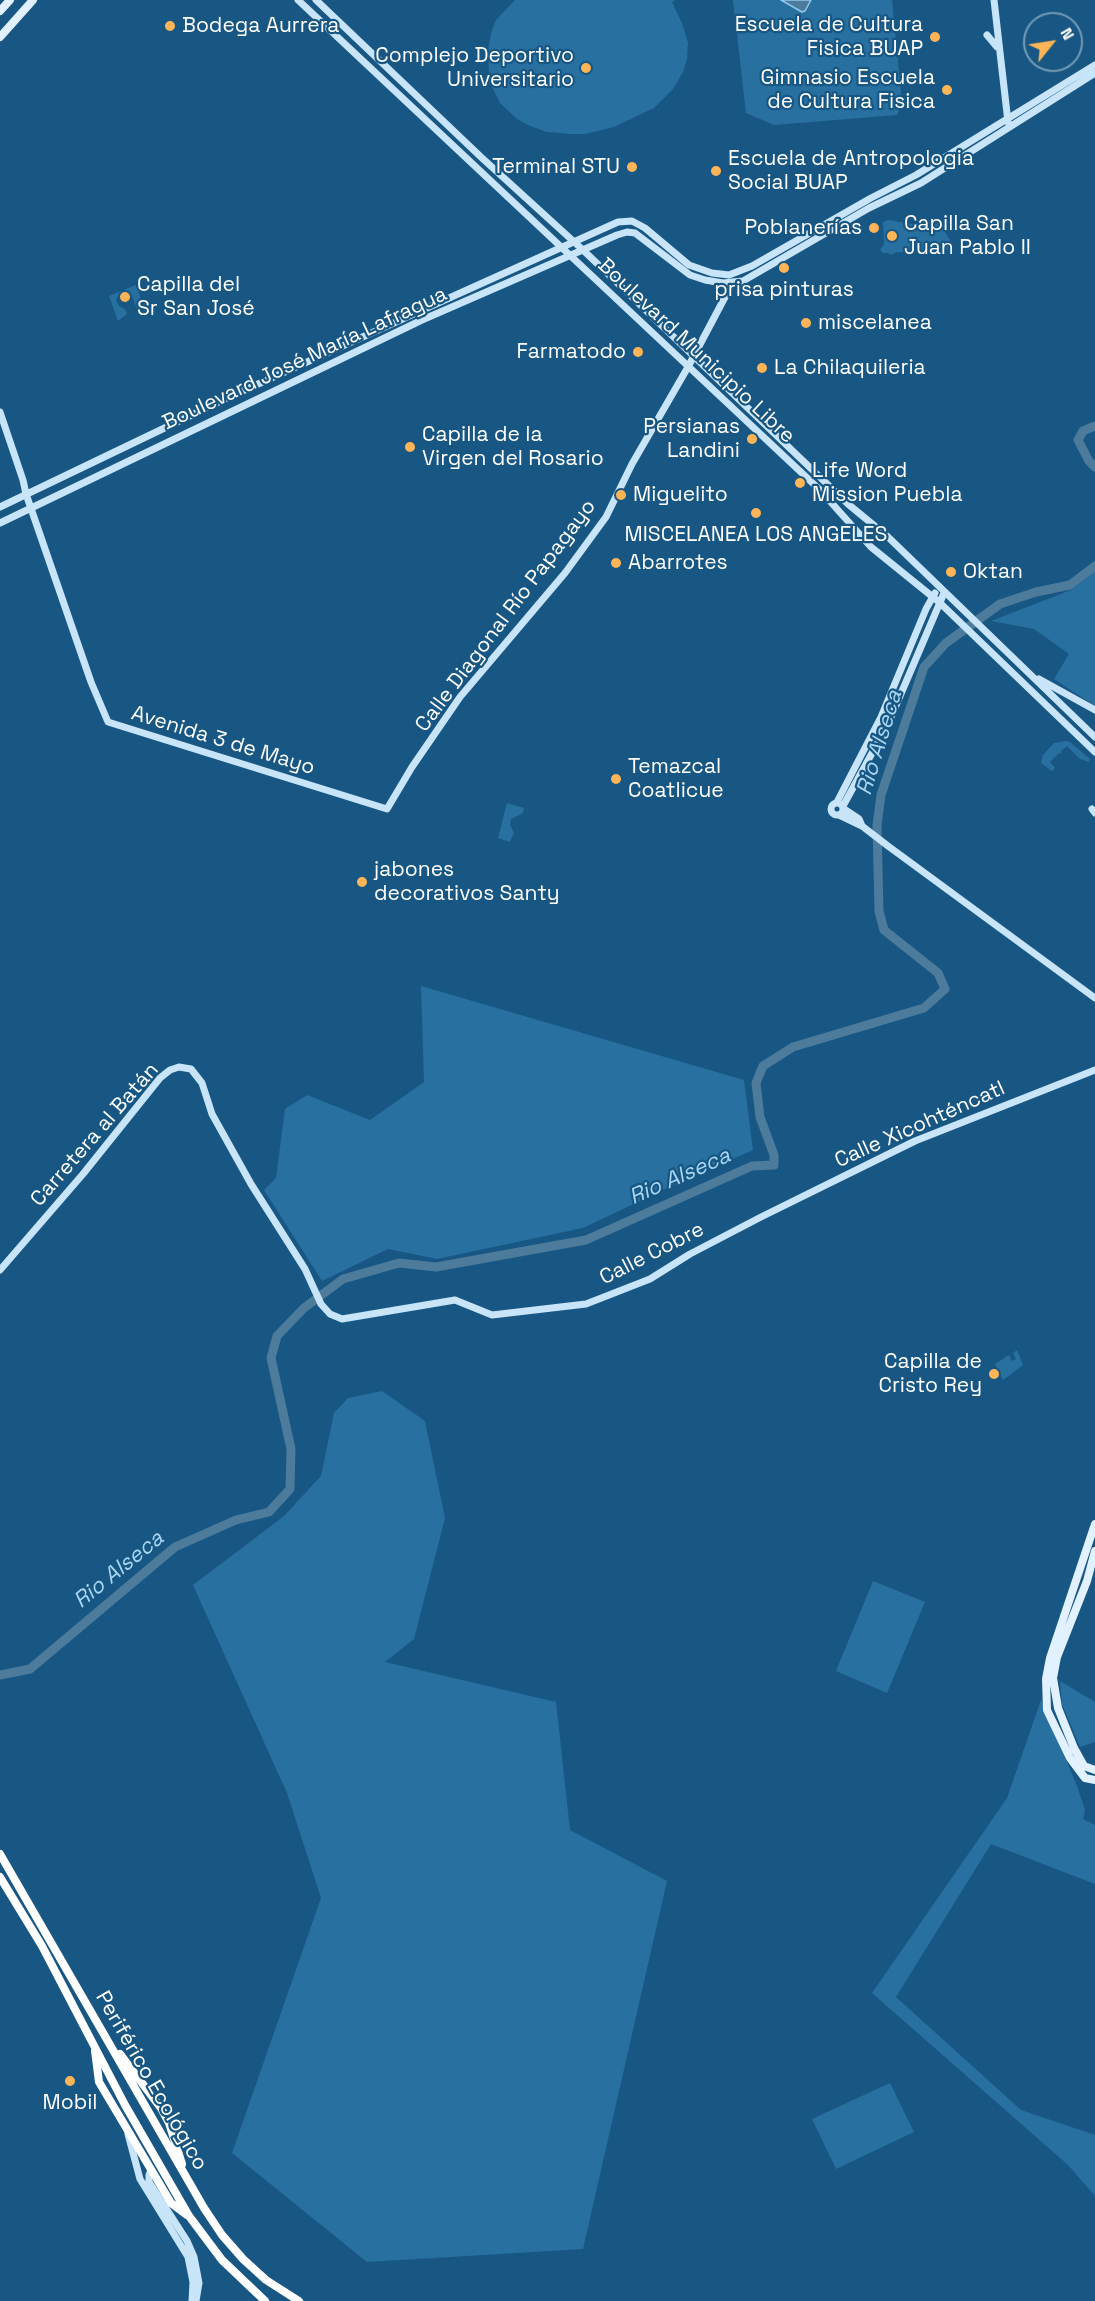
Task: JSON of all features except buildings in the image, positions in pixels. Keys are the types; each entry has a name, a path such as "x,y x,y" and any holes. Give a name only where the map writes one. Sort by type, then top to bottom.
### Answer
{"highway":[{"name":"Periférico Ecológico","path":"0,1854 186,2179 222,2235 266,2280 299,2301"},
{"name":"Periférico Ecológico","path":"0,1877 47,1956 94,2048 189,2216 222,2260 265,2301"},
{"path":"100,2029 161,2108 169,2123 186,2179"},
{"path":"94,2048 99,2082 150,2174 171,2203 189,2216"}],"main road":[{"path":"0,11 10,0"},
{"path":"0,37 33,0"},
{"name":"Boulevard Municipio Libre","path":"298,0 820,490 871,548 939,602 1095,752"},
{"name":"Boulevard Municipio Libre","path":"316,0 482,158 583,250 848,504 888,537 1095,736"},
{"path":"994,0 1008,123"},
{"path":"994,9 1004,15"},
{"path":"987,35 998,48"},
{"path":"733,282 743,281 758,274 868,208 917,185 1095,64"},
{"path":"1008,123 1095,73"},
{"name":"Boulevard José María Lafragua","path":"0,507 227,398 618,222 632,221 638,224 689,266 729,275 752,266 1008,123"},
{"name":"Boulevard José María Lafragua","path":"0,523 422,320 627,232 643,237 690,275 723,283 733,282"},
{"name":"Calle Diagonal Río Papagayo","path":"387,809 412,767 460,697 590,540 606,517 632,464 688,367 733,282"},
{"name":"Avenida 3 de Mayo","path":"0,412 30,508 91,682 108,722 387,809"},
{"path":"841,808 932,597 941,590"},
{"path":"841,808 888,724 939,602 941,590"},
{"path":"932,618 943,613 951,614"},
{"path":"1030,675 1095,710"},
{"path":"841,808 859,819 865,829 1095,998"},
{"name":"Carretera al Batán","path":"0,1270 160,1078 170,1070 179,1067 191,1069 202,1083 212,1114 251,1184 305,1269 321,1304 330,1314 342,1319"},
{"name":"Calle Xicohténcatl","path":"761,1217 915,1141 1095,1070"},
{"name":"Calle Cobre","path":"342,1319 455,1300 492,1315 586,1304 650,1279 690,1254 761,1217"},
{"path":"1095,1524 1050,1658 1046,1679 1047,1710 1070,1758 1085,1778 1095,1780"},
{"path":"1095,1551 1087,1581 1057,1658 1053,1678 1058,1708 1074,1748 1084,1766 1095,1770"},
{"path":"127,2129 137,2173 143,2186 185,2252 193,2278 192,2301"},
{"path":"137,2173 150,2174 150,2184 191,2249 199,2276 196,2301"}],"shaded area":[{"name":"Complejo Deportivo Universitario","path":"515,0 675,0 672,2 688,43 683,72 673,89 654,108 614,127 585,134 570,134 547,132 530,126 517,119 500,103 491,85 489,73 488,50 491,33 496,20"},
{"path":"733,0 892,0 902,103 897,115 774,125 746,113"},
{"path":"781,0 811,0 802,12"},
{"path":"888,220 924,226 940,223 954,247 937,254 897,252 891,255 883,253 880,250 884,244 883,222"},
{"path":"136,285 144,307 137,309 131,293 126,291 119,294 116,300 127,314 118,321 109,296"},
{"path":"1095,572 1095,706 1054,679 1069,654 1034,629 991,621 1071,590"},
{"path":"1066,741 1090,759 1089,762 1080,759 1067,746 1050,762 1055,768 1052,771 1041,763 1043,755 1054,743"},
{"path":"507,803 524,808 523,813 511,819 510,825 514,833 510,842 498,838"},
{"path":"421,986 744,1080 753,1150 583,1228 437,1259 388,1249 322,1281 264,1190 276,1178 285,1109 307,1095 370,1120 424,1082"},
{"path":"1017,1350 1023,1365 1003,1380 995,1364 1009,1355 1012,1361 1016,1359 1013,1353"},
{"path":"382,1391 425,1421 445,1518 414,1639 385,1662 556,1702 570,1830 667,1881 583,2249 367,2262 232,2153 321,1898 287,1793 193,1585 284,1516 321,1476 334,1413 348,1398"},
{"path":"873,1581 925,1602 887,1693 836,1671"},
{"path":"1060,1681 1095,1702 1095,1742 1080,1747 1062,1704"},
{"path":"1041,1700 1077,1786 1085,1810 1083,1819 1095,1825 1095,1884 991,1844 896,1997 1021,2110 1095,2135 1095,2196 1068,2165 872,1993 1007,1798"},
{"path":"890,2083 914,2132 836,2169 812,2119"}],"waterway":[{"name":"Rio Alseca","path":"1095,426 1083,431 1078,440 1089,461 1095,467"},
{"name":"Rio Alseca","path":"0,1675 30,1669 175,1547 236,1520 269,1512 290,1489 291,1449 271,1358 277,1336 304,1308 343,1279 399,1263 436,1267 586,1240 752,1166 774,1165 774,1155 760,1117 756,1083 763,1066 793,1047 924,1008 945,989 938,973 884,930 879,911 877,825 881,795 924,667 946,643 1000,604 1036,592 1070,585 1095,566"}],"place":[{"name":"Bodega Aurrera","path":"170,26"},
{"name":"Escuela de Cultura Fisica BUAP","path":"935,37"},
{"name":"Complejo Deportivo Universitario","path":"586,68"},
{"name":"Gimnasio Escuela de Cultura Fisica","path":"947,90"},
{"name":"Terminal STU","path":"632,167"},
{"name":"Escuela de Antropologia Social BUAP","path":"716,171"},
{"name":"Poblanerías","path":"874,228"},
{"name":"Capilla San Juan Pablo II","path":"892,236"},
{"name":"prisa pinturas","path":"784,268"},
{"name":"Capilla del Sr San José","path":"125,297"},
{"name":"miscelanea","path":"806,323"},
{"name":"Farmatodo","path":"638,352"},
{"name":"La Chilaquileria","path":"762,368"},
{"name":"Persianas Landini","path":"752,439"},
{"name":"Capilla de la Virgen del Rosario","path":"410,447"},
{"name":"Life Word Mission Puebla","path":"800,483"},
{"name":"Miguelito","path":"621,495"},
{"name":"MISCELANEA LOS ANGELES","path":"756,513"},
{"name":"Abarrotes","path":"616,563"},
{"name":"Oktan","path":"951,572"},
{"name":"Temazcal Coatlicue","path":"616,779"},
{"name":"jabones decorativos Santy","path":"362,882"},
{"name":"Capilla de Cristo Rey","path":"994,1374"},
{"name":"Mobil","path":"70,2081"}]}
